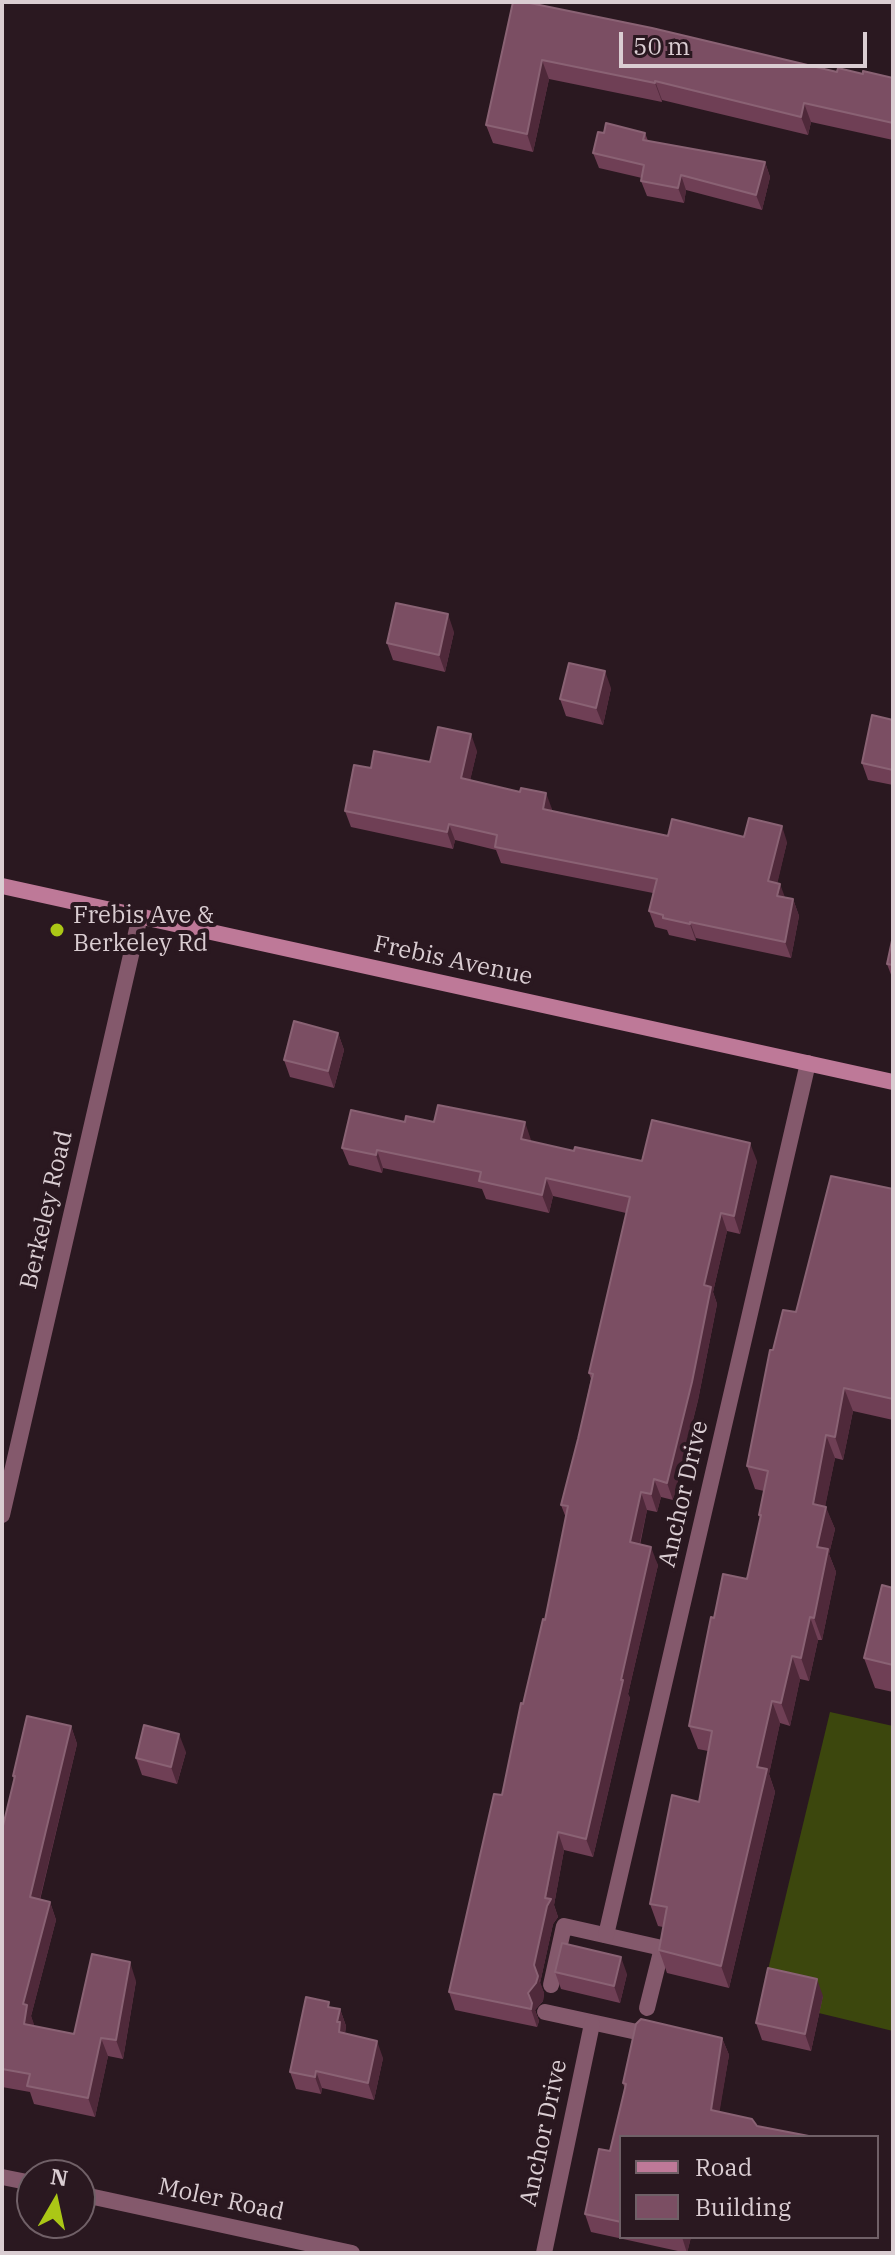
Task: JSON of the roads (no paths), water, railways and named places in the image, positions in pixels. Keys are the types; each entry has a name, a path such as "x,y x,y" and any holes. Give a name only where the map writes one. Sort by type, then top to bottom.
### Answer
{"main road":[{"name":"Frebis Avenue","path":"2,886 893,1082"}],"street":[{"name":"Berkeley Road","path":"2,1515 140,916"},
{"name":"Anchor Drive","path":"606,1935 808,1063"},
{"path":"551,1985 564,1926 662,1948 647,2008"},
{"path":"545,2012 637,2032"},
{"name":"Anchor Drive","path":"544,2253 592,2024"},
{"name":"Moler Road","path":"96,2197 352,2253"}],"place":[{"name":"Frebis Ave & Berkeley Rd","path":"57,930"}]}
